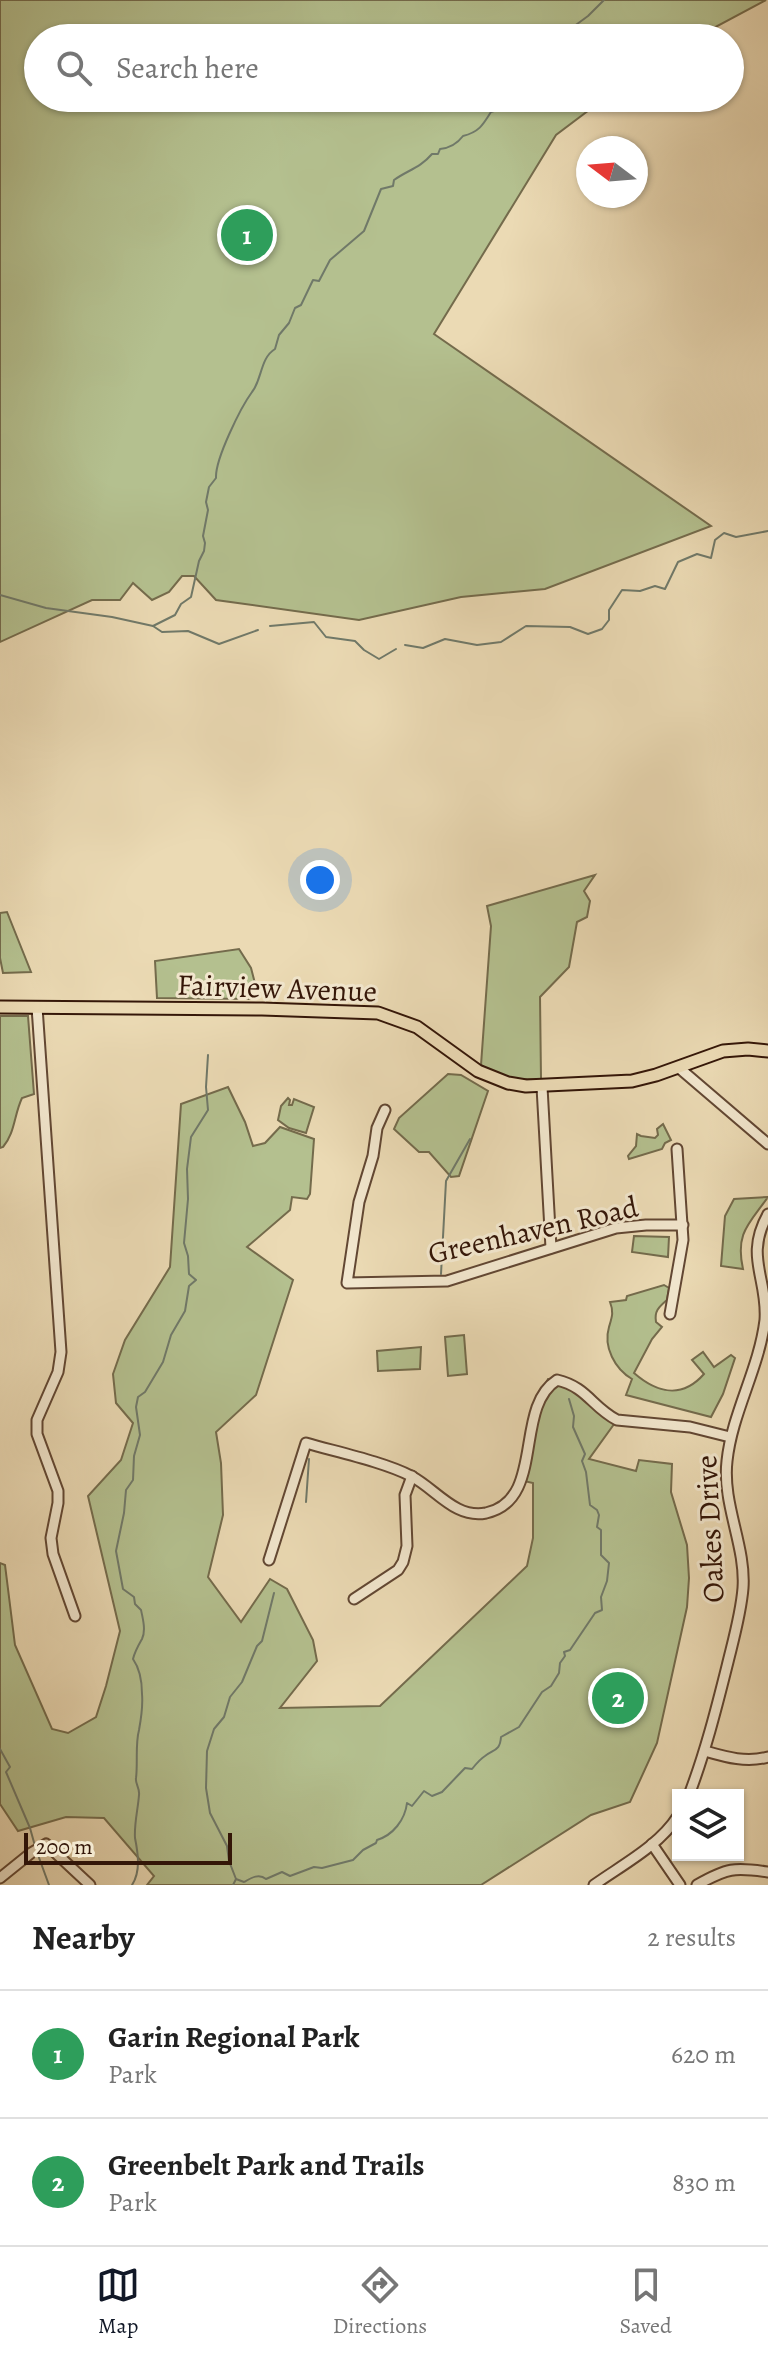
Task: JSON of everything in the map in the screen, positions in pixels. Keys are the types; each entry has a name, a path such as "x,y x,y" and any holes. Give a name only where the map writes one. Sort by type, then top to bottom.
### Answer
{"main road":[{"name":"Fairview Avenue","path":"0,1007 378,1013 417,1027 478,1071 508,1083 542,1087 632,1081 723,1051 768,1051"}],"street":[{"path":"37,1007 61,1352 58,1372 37,1420 37,1434 58,1491 51,1538 53,1554 75,1616"},
{"path":"678,1067 768,1144"},
{"path":"542,1087 551,1248"},
{"name":"Greenhaven Road","path":"385,1110 377,1128 373,1156 359,1202 347,1283 447,1281 616,1228 683,1225"},
{"path":"670,1314 683,1240 677,1149"},
{"name":"Oakes Drive","path":"691,1789 705,1751 737,1626 743,1586 727,1491 726,1465 730,1437 765,1326 767,1303 756,1248 768,1214"},
{"path":"269,1560 306,1443 412,1476 461,1511 474,1514 490,1512 507,1501 520,1486 537,1405 544,1391 557,1380 572,1383 607,1415 617,1420 690,1427 730,1437"},
{"path":"354,1599 398,1570 403,1562 407,1546 405,1495 412,1476"},
{"path":"705,1751 732,1759 756,1761 768,1757"},
{"path":"594,1885 672,1826"},
{"path":"0,1878 46,1844 90,1885"},
{"path":"652,1844 680,1885"},
{"path":"697,1885 720,1872 740,1868 768,1872"}],"green space":[{"path":"0,0 766,0 721,24 24,24 24,112 586,112 556,135 434,334 711,526 545,589 461,597 359,620 216,600 194,576 182,576 169,592 152,600 133,583 120,600 92,600 0,642"},
{"path":"595,875 584,891 590,901 587,917 577,922 569,967 540,997 541,1079 495,1074 481,1065 491,926 487,906"},
{"path":"7,912 31,972 3,973 0,913"},
{"path":"239,949 251,968 258,995 253,999 157,998 155,961"},
{"path":"0,1016 28,1016 34,1094 22,1098 10,1136 0,1148"},
{"path":"448,1074 461,1075 488,1091 459,1176 451,1177 429,1152 419,1152 394,1129 399,1118"},
{"path":"228,1087 253,1146 265,1143 280,1127 314,1139 310,1194 307,1199 292,1197 290,1210 247,1247 293,1280 256,1395 216,1432 223,1515 208,1577 241,1622 270,1579 287,1589 313,1640 317,1661 280,1708 380,1706 527,1566 533,1538 533,1483 524,1481 537,1405 548,1379 563,1381 617,1420 589,1459 636,1471 639,1460 672,1464 671,1492 687,1545 689,1578 687,1607 657,1743 630,1802 591,1815 481,1885 147,1885 154,1876 104,1818 66,1817 18,1831 0,1804 0,1563 5,1565 15,1645 52,1729 68,1733 96,1717 120,1631 88,1496 121,1460 133,1423 116,1403 113,1374 125,1340 170,1267 181,1104"},
{"path":"288,1098 289,1105 294,1099 314,1107 306,1133 289,1128 278,1120 281,1106"},
{"path":"663,1124 671,1140 662,1149 629,1159 636,1146 637,1134 655,1138 657,1129"},
{"path":"768,1197 742,1238 743,1269 721,1266 725,1216 734,1199"},
{"path":"634,1236 669,1237 668,1257 632,1252"},
{"path":"664,1285 669,1288 667,1300 656,1315 656,1322 662,1327 634,1373 660,1389 678,1390 696,1382 704,1374 692,1360 703,1352 714,1367 731,1355 735,1358 723,1394 711,1417 626,1395 632,1379 616,1363 609,1350 610,1302 626,1300 627,1296"},
{"path":"464,1335 467,1374 448,1376 445,1337"},
{"path":"421,1347 420,1369 378,1371 377,1351"}],"waterway":[{"path":"577,24 604,0"},
{"path":"153,626 175,615 181,604 191,597 204,551 209,487 216,478 224,446 255,387 266,358 275,349 279,335 289,323 295,308 301,305 313,280 319,281 330,260 364,231 381,189 393,186 394,180 432,154 438,154 440,149 477,130 491,112"},
{"path":"405,645 423,648 445,639 477,645 501,642 526,626 570,627 588,634 602,629 609,620 609,610 622,590 640,591 655,586 665,589 678,562 697,554 711,558 715,540 724,533 736,537 768,531"},
{"path":"0,595 46,608 153,626 162,632 188,631 219,644 258,630"},
{"path":"270,626 314,622 326,637 355,641 379,659 396,649"},
{"path":"132,1885 138,1868 135,1833 139,1793 136,1780 142,1703 142,1685 133,1659 144,1629 141,1610 135,1604 134,1597 123,1589 116,1551 126,1490 133,1480 134,1456 140,1435 136,1407 138,1397 145,1392 163,1362 171,1335 185,1311 189,1286 196,1280 189,1274 184,1243 187,1169 191,1137 208,1110 208,1055"},
{"path":"441,1274 446,1181 470,1139"},
{"path":"233,1885 236,1879 244,1882 258,1876 266,1879 282,1872 290,1876 314,1867 353,1860 393,1831 401,1821 407,1803 412,1806 424,1791 432,1796 442,1792 465,1768 472,1769 496,1749 501,1737 519,1727 542,1692 551,1686 559,1673 564,1652 570,1650 595,1613 602,1610 601,1597 609,1563 601,1555 601,1530 597,1527 599,1515 590,1505 582,1461 585,1454 573,1427 574,1416 569,1399"},
{"path":"306,1502 309,1459"},
{"path":"236,1879 227,1846 210,1813 206,1788 207,1751 214,1729 224,1717 230,1697 242,1682 262,1641 274,1593"},
{"path":"0,1749 10,1767 6,1772 35,1846"},
{"path":"38,1855 49,1885"}],"place":[{"name":"Garin Regional Park","path":"247,235"},
{"name":"Greenbelt Park and Trails","path":"618,1698"}]}
